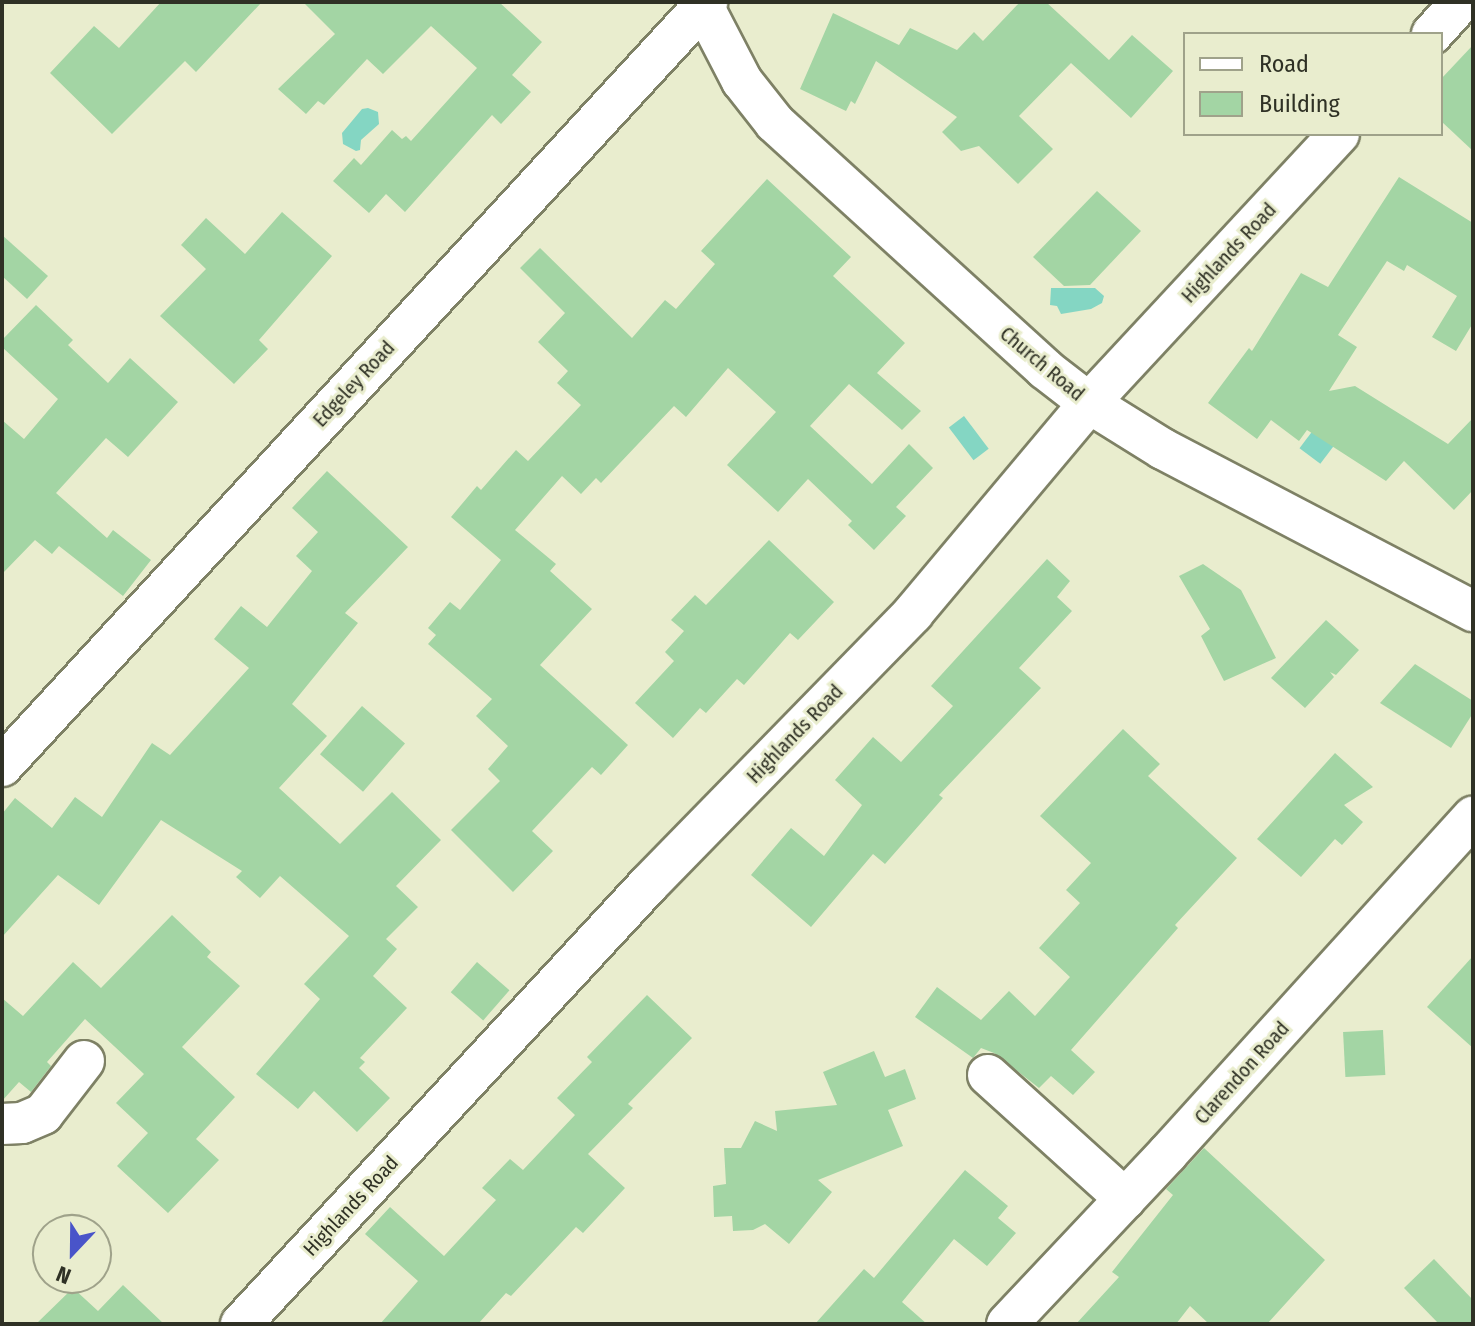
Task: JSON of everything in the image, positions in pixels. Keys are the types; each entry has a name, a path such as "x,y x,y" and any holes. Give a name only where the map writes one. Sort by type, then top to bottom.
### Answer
{"street":[{"path":"1434,32 1461,2"},
{"name":"Church Road","path":"704,3 742,81 775,123 1004,333 1089,403 1163,449 1473,611"},
{"name":"Edgeley Road","path":"2,766 704,3"},
{"name":"Highlands Road","path":"241,1324 648,885 913,613 1089,403 1337,136"},
{"name":"Clarendon Road","path":"1007,1324 1473,817"},
{"path":"2,1124 22,1123 43,1114 84,1061"},
{"path":"988,1075 1125,1199"}],"water":[{"path":"362,109 378,112 379,124 361,140 360,150 356,151 343,144 342,133"},
{"path":"1051,288 1095,288 1104,296 1102,303 1091,309 1061,314 1057,306 1050,305"},
{"path":"964,416 989,449 974,460 949,427"},
{"path":"1323,417 1344,433 1320,464 1300,448"}],"building":[{"path":"161,2 262,2 196,72 185,61 112,134 50,73 94,26 119,48"},
{"path":"303,2 499,2 542,42 512,75 531,92 501,124 492,115 405,212 386,194 369,213 333,181 354,158 361,165 392,130 402,139 406,136 411,141 477,68 431,26 383,74 367,59 324,105 318,101 306,114 278,89 335,34"},
{"path":"1020,2 1046,2 1109,60 1132,35 1173,71 1131,118 1071,63 1019,116 1053,149 1018,184 979,146 961,151 942,132 957,117 876,61 855,104 851,101 846,111 800,89 833,13 899,45 910,28 957,50 974,32 983,41"},
{"path":"1473,45 1473,151 1443,123 1443,77"},
{"path":"1399,177 1473,223 1473,323 1456,351 1432,337 1457,296 1407,265 1404,271 1387,261 1338,335 1357,347 1329,391 1355,386 1448,444 1473,418 1473,490 1454,510 1404,461 1386,481 1307,430 1299,441 1271,420 1257,439 1208,403 1249,348 1252,351 1301,273 1328,287"},
{"path":"767,179 851,257 833,276 905,343 877,373 921,411 902,430 849,384 810,426 872,484 909,444 933,468 896,507 906,516 874,550 848,525 852,521 808,479 778,512 727,465 776,412 728,368 686,417 674,406 601,483 596,478 581,494 562,476 515,530 556,564 550,571 592,609 540,665 628,745 601,775 592,767 532,831 553,851 513,892 451,830 500,781 488,769 508,746 476,716 492,699 428,644 436,635 428,628 450,602 460,610 501,560 451,517 477,486 481,490 516,450 528,461 581,405 557,383 568,371 538,342 565,313 520,268 540,248 632,338 665,300 676,309 715,264 701,251"},
{"path":"1097,191 1141,231 1090,285 1064,286 1033,257"},
{"path":"282,212 332,256 259,340 268,349 234,384 160,316 206,269 181,245 206,218 245,254"},
{"path":"2,235 48,276 27,299 2,276"},
{"path":"36,305 73,340 68,345 108,383 130,358 178,402 128,457 106,438 56,493 107,538 113,530 151,560 123,596 59,546 52,554 35,540 2,574 2,420 24,439 58,399 2,347 2,340"},
{"path":"327,471 408,547 345,613 358,623 292,704 327,736 279,788 340,844 392,792 441,840 396,886 418,907 386,939 397,949 373,976 407,1008 360,1058 365,1062 359,1068 390,1098 357,1132 314,1091 298,1109 256,1074 320,999 304,984 349,936 280,876 260,898 236,877 242,871 161,820 99,905 58,875 2,937 2,814 15,798 52,828 75,797 102,817 152,743 170,755 249,668 214,639 241,606 267,627 312,571 296,556 318,532 292,508"},
{"path":"769,540 834,602 798,640 790,633 744,685 737,679 706,713 700,708 673,738 635,703 674,661 665,652 684,631 671,620 695,595 706,605"},
{"path":"1047,559 1070,581 1057,597 1072,611 1019,668 1041,688 939,795 943,798 885,864 873,854 811,927 751,875 791,828 824,856 862,805 835,780 873,737 901,762 953,706 931,686"},
{"path":"1203,564 1241,590 1276,658 1224,681 1201,636 1210,629 1179,576"},
{"path":"1326,620 1359,650 1336,675 1330,672 1334,677 1305,708 1271,678"},
{"path":"1415,664 1473,701 1473,713 1451,748 1380,703"},
{"path":"362,706 405,743 363,792 320,754"},
{"path":"1123,729 1160,764 1148,776 1237,858 1175,925 1178,928 1071,1050 1095,1072 1073,1095 1051,1076 1039,1088 994,1053 981,1048 973,1058 915,1017 937,987 981,1020 1009,991 1035,1016 1070,977 1039,948 1080,903 1066,890 1091,863 1040,816"},
{"path":"1335,753 1373,787 1344,805 1363,822 1342,845 1335,839 1301,877 1257,839"},
{"path":"172,915 211,952 207,957 240,986 182,1047 235,1097 196,1139 219,1160 168,1213 117,1166 148,1133 116,1103 144,1074 85,1019 47,1062 51,1066 31,1092 19,1082 2,1101 2,998 23,1016 73,962 101,988"},
{"path":"1473,956 1473,1048 1427,1007"},
{"path":"477,962 509,990 483,1020 451,992"},
{"path":"647,995 692,1038 628,1104 633,1108 588,1154 625,1188 583,1233 576,1227 511,1296 506,1293 478,1324 380,1324 418,1281 365,1234 390,1207 444,1256 496,1200 482,1188 510,1159 523,1170 575,1115 557,1098 592,1062 587,1057"},
{"path":"1383,1030 1385,1075 1345,1077 1343,1032"},
{"path":"874,1051 885,1077 905,1069 916,1099 888,1110 903,1146 818,1180 832,1192 789,1244 765,1224 753,1230 733,1231 732,1216 714,1217 713,1186 726,1184 724,1148 741,1148 755,1121 777,1131 775,1111 837,1105 823,1072"},
{"path":"1204,1148 1325,1260 1267,1324 1209,1324 1190,1306 1176,1324 1076,1324 1119,1277 1112,1272 1173,1195 1166,1189"},
{"path":"965,1170 1008,1206 998,1218 1016,1233 987,1266 954,1239 902,1302 927,1324 815,1324 864,1269 874,1278"},
{"path":"1434,1259 1473,1300 1473,1324 1439,1324 1404,1288"},
{"path":"123,1285 164,1324 36,1324 67,1294 80,1294 98,1311"}]}
